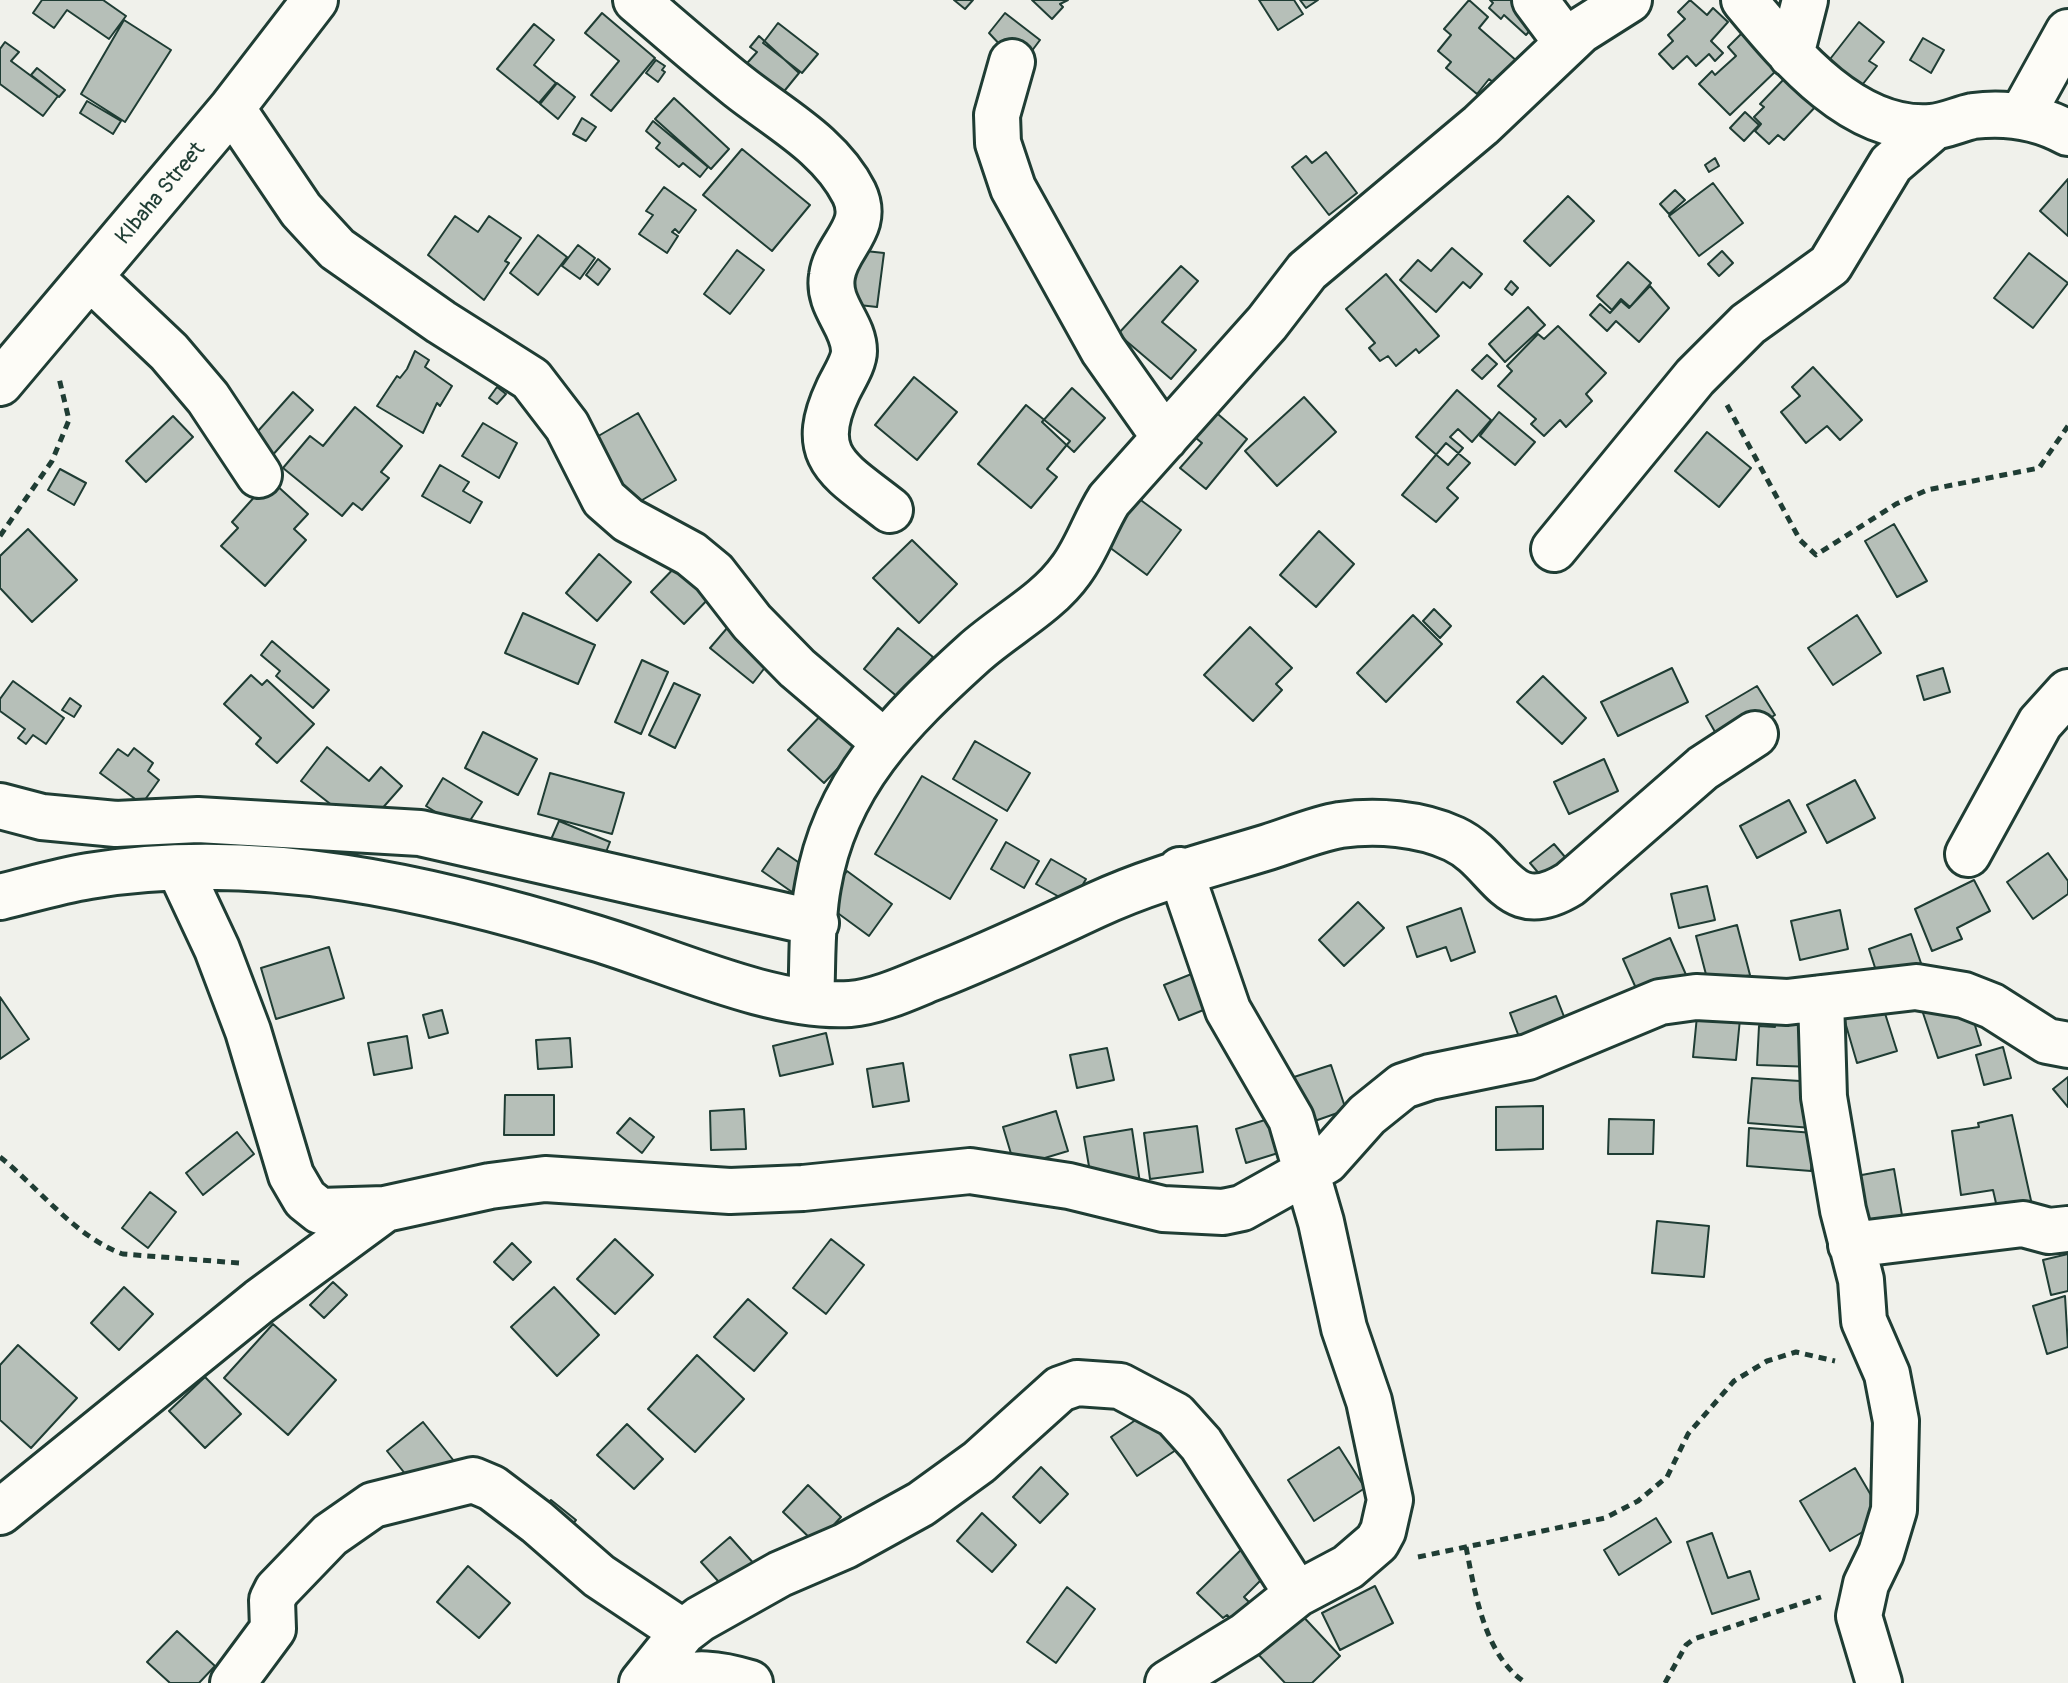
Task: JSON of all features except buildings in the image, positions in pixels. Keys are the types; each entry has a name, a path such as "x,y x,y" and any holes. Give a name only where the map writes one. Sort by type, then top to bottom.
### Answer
{"street":[{"name":"KIbaha Street","path":"0,383 232,108 315,0"},
{"path":"636,0 815,145 855,195 859,217 854,236 832,276 832,297 855,353 831,406 824,439 826,452 837,469 890,510"},
{"path":"1535,0 1567,43"},
{"path":"811,1002 817,889 840,808 885,743 909,714 976,651 1055,589 1071,569 1109,500 1267,323 1307,271 1481,125 1567,43 1629,0"},
{"path":"1744,0 1791,55 1830,91 1884,120 1906,127 1934,127 1973,116 2022,115 2049,122 2068,133"},
{"path":"1791,55 1805,0"},
{"path":"2022,115 2068,32"},
{"path":"1012,62 997,115 998,143 1013,188 1103,350 1165,438"},
{"path":"232,108 301,210 337,249 441,322 531,379 567,426 604,499 628,520 691,554 714,573 752,622 797,668 885,743"},
{"path":"1554,549 1706,367 1748,324 1830,265 1891,164 1934,127"},
{"path":"91,278 179,364 208,398 259,475"},
{"path":"1968,854 2004,782 2040,723 2068,692"},
{"path":"0,897 90,876 179,868 262,868 356,879 460,898 601,940 668,966 811,1002 853,1004 908,988 1008,948 1099,904 1180,870 1337,825 1388,823 1450,837 1471,848 1492,871 1521,894 1548,897 1570,884 1703,768 1755,734"},
{"path":"0,806 42,817 116,824 198,820 420,833 816,923"},
{"path":"179,868 217,949 248,1031 291,1175 305,1199 320,1211 385,1209 490,1186 545,1179 730,1191 803,1188 970,1171 1069,1186 1163,1209 1223,1212 1242,1208 1326,1161 1367,1115 1403,1086 1430,1077 1528,1057 1660,1002 1696,997 1787,1002 1916,987 1964,995 1992,1006 2047,1041 2068,1045"},
{"path":"1168,1683 1246,1635 1297,1594 1348,1567 1377,1542 1383,1531 1390,1500 1369,1401 1344,1328 1307,1171 1291,1119 1228,1010 1180,870"},
{"path":"1821,998 1824,1097 1851,1245 1861,1280 1864,1321 1887,1374 1896,1421 1894,1510 1881,1553 1866,1584 1859,1616 1879,1683"},
{"path":"0,1512 308,1265 385,1209"},
{"path":"1851,1245 2023,1224 2049,1231 2068,1229"},
{"path":"642,1683 683,1632 780,1574 845,1546 921,1504 979,1462 1043,1402 1060,1389 1077,1383 1120,1386 1175,1415 1201,1444 1297,1594"},
{"path":"233,1683 273,1629 272,1600 277,1590 330,1535 373,1505 417,1496 463,1481 473,1480 492,1488 599,1576 683,1632"},
{"path":"663,1683 690,1674 718,1675 750,1683"}],"path":[{"path":"0,536 52,461 69,420 59,378 41,336"},
{"path":"1706,367 1800,540 1816,555 1896,504 1927,490 2039,468 2068,426"},
{"path":"0,1157 92,1239 123,1254 215,1262 308,1265"},
{"path":"1348,1567 1583,1525 1638,1501 1667,1477 1688,1434 1718,1396 1767,1361 1796,1352 1887,1374"},
{"path":"1466,1547 1477,1602 1505,1665 1526,1683"},
{"path":"1665,1683 1686,1645 1694,1639 1866,1584"}]}
